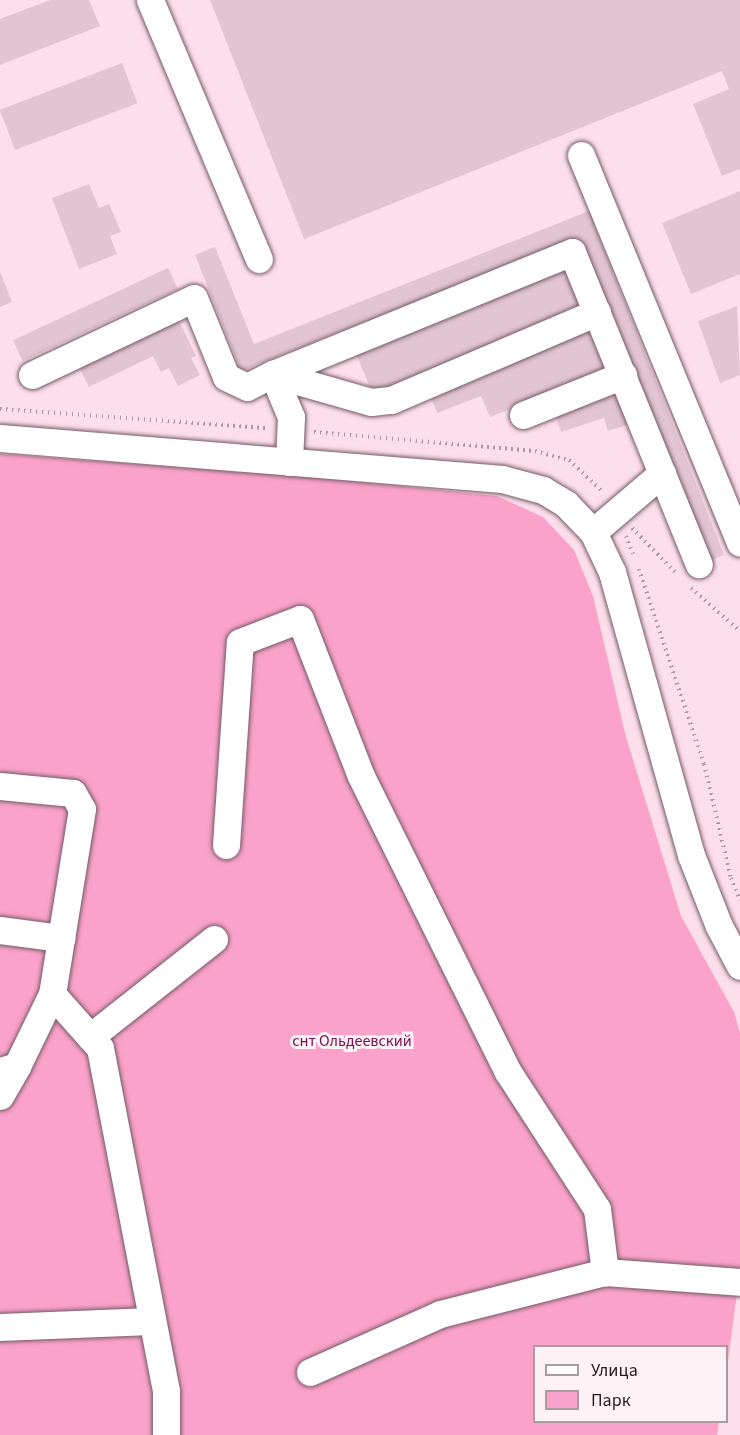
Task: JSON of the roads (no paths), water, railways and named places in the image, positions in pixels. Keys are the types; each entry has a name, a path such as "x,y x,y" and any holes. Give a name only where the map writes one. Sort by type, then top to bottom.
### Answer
{"street":[{"path":"150,0 259,259"},
{"path":"581,155 740,543"},
{"path":"32,375 194,298 226,376 247,387 273,374 572,252 699,564"},
{"path":"273,374 371,402 391,399 597,312"},
{"path":"273,374 291,417 289,462"},
{"path":"523,415 622,375"},
{"path":"0,438 502,479 550,495 566,504 592,532 612,572 691,855 719,926 740,966"},
{"path":"592,532 662,473"},
{"path":"226,845 240,642 300,619 361,776 508,1072 597,1209 605,1272"},
{"path":"0,786 73,793 82,809 52,994 9,1069 0,1096"},
{"path":"0,930 61,938"},
{"path":"90,1037 214,939"},
{"path":"52,994 100,1048 150,1321 166,1391 166,1435"},
{"path":"310,1372 440,1314 605,1272 740,1282"},
{"path":"0,1327 150,1321"}],"park label":[{"name":"снт Ольдеевский","path":"352,1041"}]}
